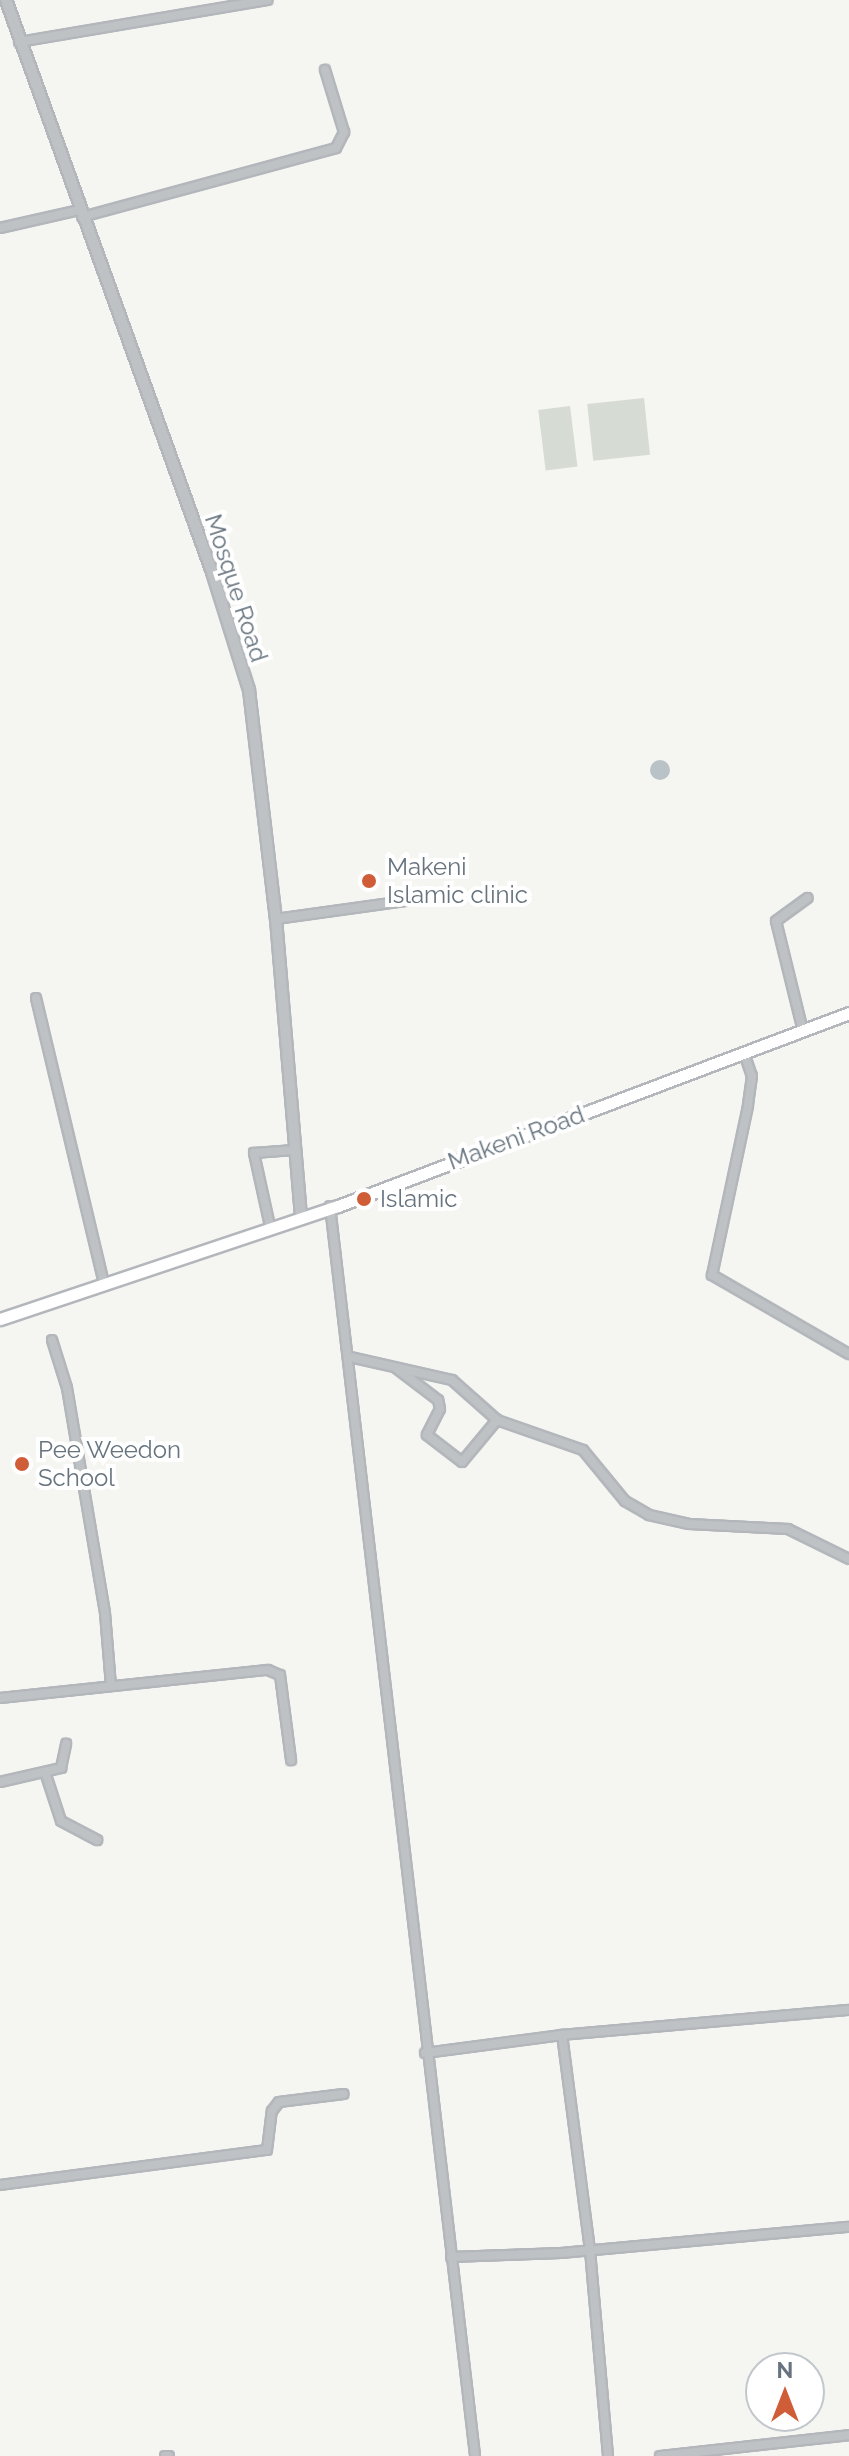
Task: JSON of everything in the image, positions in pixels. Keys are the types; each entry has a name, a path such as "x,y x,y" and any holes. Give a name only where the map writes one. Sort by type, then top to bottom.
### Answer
{"main road":[{"name":"Makeni Road","path":"0,1319 301,1217 849,1013"}],"street":[{"name":"Mosque Road","path":"6,0 212,572 249,690 276,919 301,1217"},
{"path":"19,42 267,0"},
{"path":"0,228 81,213 336,148 344,132 325,70"},
{"path":"803,1031 776,921 808,898"},
{"path":"276,919 405,901"},
{"path":"36,998 104,1284"},
{"path":"744,1053 752,1076 748,1106 712,1275 849,1354"},
{"path":"270,1226 254,1153 294,1150"},
{"path":"330,1206 350,1357 425,2053 475,2456"},
{"path":"52,1340 67,1388 105,1613 111,1686"},
{"path":"350,1357 452,1380 497,1420 583,1450 625,1501 649,1515 689,1524 788,1529 849,1559"},
{"path":"392,1365 432,1391 440,1409 427,1435 462,1462 497,1420"},
{"path":"0,1698 276,1672 291,1760"},
{"path":"0,1782 46,1775 61,1768 66,1744"},
{"path":"46,1775 61,1821 97,1840"},
{"path":"425,2053 562,2035 849,2010"},
{"path":"562,2035 590,2250 608,2456"},
{"path":"0,2185 267,2150 272,2111 279,2102 344,2094"},
{"path":"451,2257 590,2250 849,2227"},
{"path":"660,2456 849,2435"}],"shaded area":[{"path":"644,398 650,455 593,461 587,404"},
{"path":"570,406 577,467 546,470 538,410"},
{"path":"660,760 667,763 670,770 667,777 660,780 653,777 650,770 653,763"}],"place":[{"name":"Makeni Islamic clinic","path":"369,881"},
{"name":"Islamic","path":"364,1199"},
{"name":"Pee Weedon School","path":"22,1464"}]}
